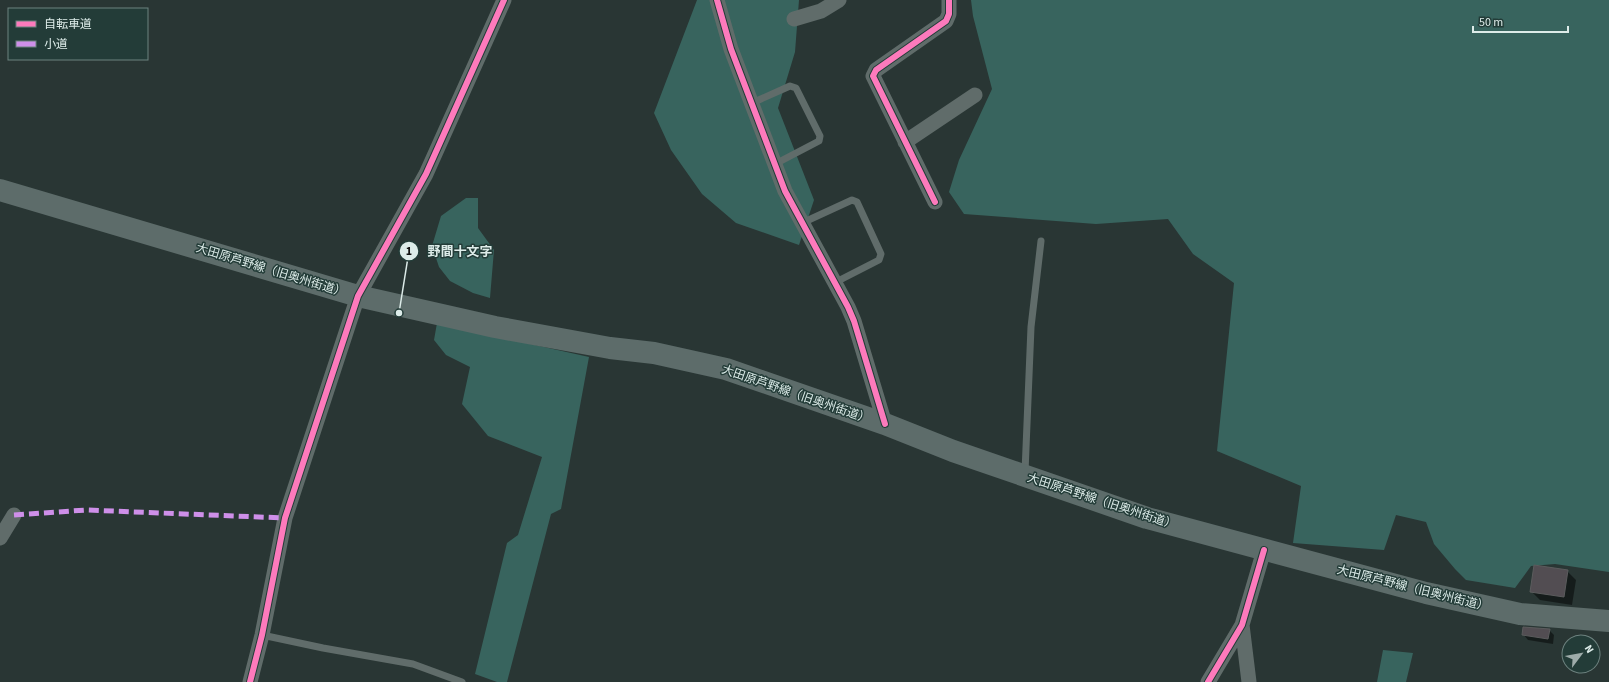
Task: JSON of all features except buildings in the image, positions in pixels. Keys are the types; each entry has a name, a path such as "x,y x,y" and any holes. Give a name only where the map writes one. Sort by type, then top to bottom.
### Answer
{"main road":[{"name":"大田原芦野線（旧奥州街道）","path":"0,190 358,296 494,327 610,348 654,353 726,369 885,424 953,451 1147,518 1426,594 1520,614 1609,621"}],"street":[{"path":"250,682 262,635 285,518 358,296 426,174 504,0"},
{"path":"717,0 732,49 785,191 801,223 848,307 854,321 885,424"},
{"path":"794,19 821,11 839,0"},
{"path":"935,202 873,76 876,70 946,21 949,14 949,0"},
{"path":"905,142 975,95"},
{"path":"0,518 14,515 0,538"},
{"path":"1208,682 1242,625 1264,550"},
{"path":"1242,625 1249,682"}],"lane":[{"path":"752,103 790,86 796,88 820,136 819,141 775,164"},
{"path":"801,223 852,200 857,202 881,254 879,260 834,283"},
{"path":"1024,476 1031,327 1041,241"},
{"path":"262,635 323,648 413,664 462,682"}],"green space":[{"path":"697,0 799,0 795,52 778,108 814,200 799,245 736,223 702,194 671,150 654,113"},
{"path":"971,0 1609,0 1609,572 1555,564 1531,566 1515,588 1466,580 1434,544 1426,522 1396,515 1384,550 1293,543 1301,486 1217,451 1234,283 1193,254 1168,219 1096,224 964,214 949,192 959,160 992,89 973,16"},
{"path":"466,198 478,198 478,228 494,250 490,298 473,293 450,281 439,267 432,246 441,216"},
{"path":"437,323 589,357 561,509 551,514 507,682 497,682 475,674 507,543 518,535 542,457 488,436 462,404 470,367 446,355 434,340"},
{"path":"1383,650 1413,653 1406,682 1377,682"}],"marked path":[{"path":"14,515 86,510 285,518"}],"cycle path":[{"path":"250,682 262,635 285,518 358,296 426,174 504,0"},
{"path":"717,0 731,49 785,191 848,307 854,321 885,424"},
{"path":"935,202 873,76 876,70 946,21 949,14 949,0"},
{"path":"1208,682 1242,625 1264,550"}],"place":[{"name":"野間十文字","path":"399,313"}]}
